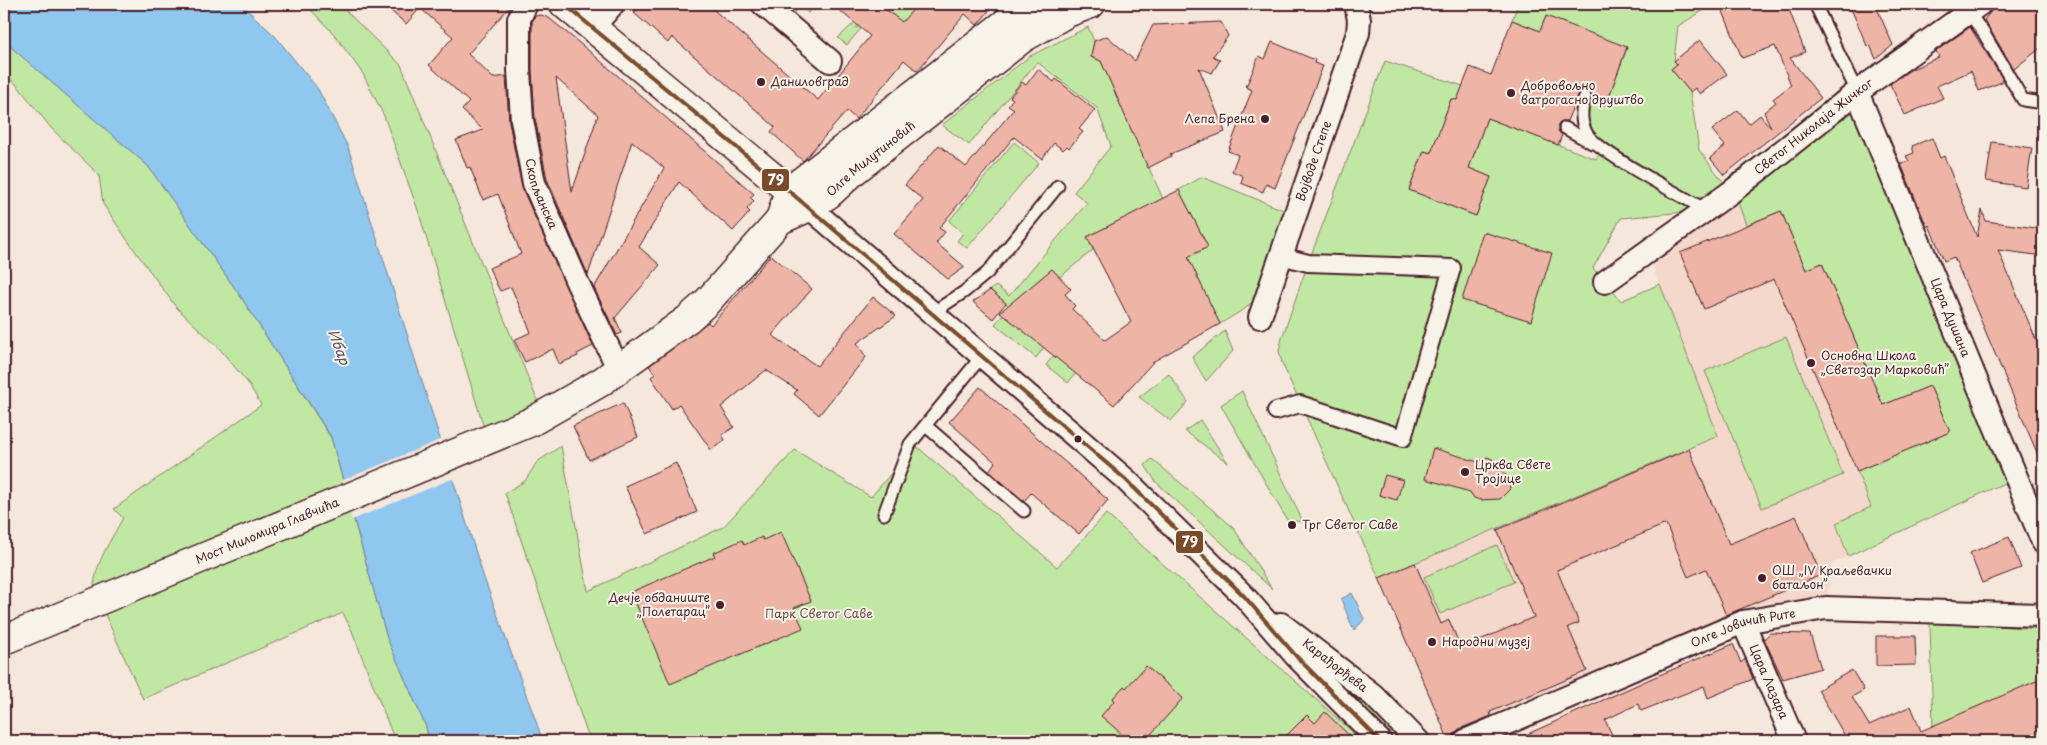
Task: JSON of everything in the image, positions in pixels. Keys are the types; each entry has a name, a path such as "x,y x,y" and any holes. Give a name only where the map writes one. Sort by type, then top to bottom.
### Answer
{"street":[{"name":"Скопљанска","path":"526,4 519,19 519,70 522,120 534,183 578,284 619,370"},
{"name":"Карађорђева","path":"564,4 799,199 1124,479 1244,596 1296,656 1380,741"},
{"path":"593,27 613,4"},
{"path":"763,4 830,61"},
{"name":"Олге Милутиновић","path":"619,370 688,319 707,302 799,199 1013,17 1036,4"},
{"name":"Олге Милутиновић","path":"799,199 829,194 854,170 1023,38 1067,13 1091,4"},
{"name":"Војводе Степе","path":"1260,317 1358,33 1359,20 1356,4"},
{"name":"Светог Николаја Жичког","path":"1605,282 1706,210 1857,92 1975,8"},
{"name":"Цара Душана","path":"1857,92 2038,510 2043,542"},
{"path":"1276,411 1300,404 1403,438 1452,268 1308,263 1281,256"},
{"name":"Мост Миломира Главчића","path":"4,640 531,422 619,370"},
{"name":"Карађорђева","path":"1244,596 1373,695 1418,741"},
{"name":"Олге Јовичић Рите","path":"1465,741 1743,622 1826,608 2043,615"},
{"name":"Цара Лазара","path":"1743,622 1794,741"}],"lane":[{"path":"1814,4 1857,92"},
{"path":"1975,8 1983,32 2023,100 2043,103"},
{"path":"1585,97 1581,112 1582,123 1588,135 1602,149"},
{"path":"1565,128 1706,210"},
{"path":"932,313 964,292 988,272 1058,186"},
{"path":"884,514 910,444 982,356"},
{"path":"926,426 1024,511"}],"shaded area":[{"path":"1857,92 2017,477 1832,564 1826,608 1743,622 1492,718 1449,621 1441,624 1415,563 1718,436 1647,252"}],"green space":[{"path":"305,4 339,4 401,65 540,407 485,431 418,210 384,116 363,74 334,34"},
{"path":"774,4 816,4 808,13 800,6 790,18"},
{"path":"877,4 918,4 884,44 886,9 881,5 847,45 838,38 852,25 857,28"},
{"path":"1518,4 1714,4 1678,26 1674,61 1677,64 1671,69 1690,92 1699,150 1731,192 1706,210 1621,218 1593,268 1621,301 1660,284 1718,436 1379,578 1282,363 1279,351 1282,338 1308,263 1385,61 1463,86 1457,100 1451,99 1431,153 1424,151 1409,190 1476,216 1491,177 1469,168 1487,118 1596,159 1602,149 1588,135 1585,97 1606,105 1627,48 1546,17 1540,31 1512,20"},
{"path":"1088,27 1094,41 1091,57 1101,61 1163,199 1087,237 1093,250 1060,277 1052,269 1009,306 990,290 996,286 1009,296 1087,203 1074,192 1111,146 1097,108 1037,62 969,145 942,125 1030,56"},
{"path":"4,41 148,166 239,294 331,438 387,638 426,727 429,741 395,741 352,631 343,613 143,699 94,590 100,562 123,518 114,509 261,405 248,383 219,348 176,307 128,241 103,204 99,175 51,128 17,85 4,74"},
{"path":"1857,92 2017,477 1848,556 1836,523 1871,507 1857,471 1950,432 1930,386 1883,405 1822,263 1806,270 1781,211 1746,225 1738,202 1731,192"},
{"path":"1014,142 1039,163 967,248 957,241 963,233 949,221"},
{"path":"1202,177 1296,215 1272,282 1246,308 1220,324 1186,258 1208,247 1179,190"},
{"path":"1004,314 1044,347 1036,358 995,324"},
{"path":"1225,331 1233,351 1206,381 1192,357"},
{"path":"1786,337 1843,475 1762,508 1705,371"},
{"path":"1054,355 1080,368 1068,383 1046,365"},
{"path":"1169,374 1188,402 1171,421 1139,397"},
{"path":"1242,391 1303,522 1287,520 1221,405"},
{"path":"1200,420 1228,463 1185,431"},
{"name":"Парк Светог Саве","path":"915,445 1057,567 1106,514 1363,741 592,741 586,730 505,493 525,481 537,462 561,446 588,591 723,527 795,450 871,497"},
{"path":"1152,459 1233,527 1272,589 1156,482 1145,465"},
{"path":"1497,545 1514,582 1440,614 1424,577"},
{"path":"1930,622 2043,629 2043,678 1933,728"},
{"path":"1300,647 1364,698 1392,728 1392,732 1383,729"}],"water":[{"name":"Ибар","path":"4,4 241,4 275,36 318,89 348,147 484,578 543,741 429,741 426,727 387,638 331,437 239,294 148,166 4,41"},
{"path":"1352,593 1364,619 1354,631 1341,599"}],"pier":[{"path":"442,439 454,478 352,520 341,481"}],"building":[{"path":"383,4 512,4 468,54 493,78 506,76 509,122 522,188 593,346 577,354 578,356 559,364 553,349 525,362 514,340 531,332 511,287 500,291 489,268 521,254 498,194 483,200 470,167 467,168 456,140 483,130 462,110 469,102 429,65 453,37 420,8 406,24"},
{"path":"642,4 707,4 818,100 870,36 832,4 879,4 902,22 918,4 995,4 977,25 965,14 917,71 904,60 856,119 847,111 803,161 771,132 775,127 755,109 672,37 668,43 634,13"},
{"path":"1720,4 1787,4 1805,52 1790,58 1821,98 1724,175 1710,158 1725,146 1712,130 1738,110 1749,124 1760,115 1771,128 1764,112 1776,102 1773,99 1791,85 1775,46 1742,58"},
{"path":"1849,4 1875,4 1893,45 1876,59 1870,45 1867,46"},
{"path":"1997,4 2043,4 2043,46 2014,69 1984,20"},
{"path":"541,15 549,18 754,194 750,197 754,201 747,209 750,212 733,231 679,182 639,247 660,265 615,318 622,333 617,335 594,288 664,168 632,141 588,275 547,179 535,118 532,22 535,16","holes":["556,78 598,115 572,192"]},
{"name":"Добровољно ватрогасно друштво","path":"1546,16 1627,47 1606,105 1592,100 1592,95 1587,90 1580,91 1567,121 1562,121 1558,125 1558,131 1562,135 1558,145 1487,118 1469,168 1491,177 1476,216 1409,190 1424,151 1431,153 1451,99 1457,100 1470,67 1491,75 1512,20 1540,31"},
{"path":"1221,22 1228,36 1213,56 1220,60 1212,73 1199,68 1225,132 1170,154 1171,156 1148,168 1101,61 1091,57 1094,41 1107,36 1135,61 1153,25"},
{"path":"1970,27 2002,78 2002,82 1979,91 1971,71 1937,86 1943,98 1905,115 1890,84 1910,70 1939,57 1936,51"},
{"path":"1700,40 1727,74 1700,94 1695,88 1690,92 1671,69 1677,64 1674,61"},
{"name":"Лепа Брена","path":"1272,42 1315,60 1314,63 1323,66 1275,188 1266,184 1263,192 1241,183 1243,176 1232,171 1238,155 1228,151 1252,90 1246,87 1259,56 1265,59"},
{"path":"1038,69 1054,82 1056,79 1095,110 1079,129 1083,132 1069,148 1067,146 1063,150 1054,143 1042,159 1014,137 939,228 945,232 936,243 965,267 948,279 894,234 923,200 905,185 939,145 966,167 1014,109 1008,105 1013,99 1010,97 1022,82 1026,85"},
{"path":"1932,138 1940,158 1944,156 1977,237 1982,210 1986,221 2043,229 2043,256 1998,250 2043,356 2043,467 1954,257 1944,261 1929,225 1927,227 1901,164 1909,161 1906,156 1914,153 1912,146"},
{"path":"1992,142 2032,148 2026,187 1986,181"},
{"path":"1179,190 1208,247 1188,257 1220,324 1154,361 1114,405 1000,312 1052,269 1071,289 1065,294 1075,306 1072,309 1105,340 1131,322 1087,237"},
{"path":"1781,211 1806,270 1822,263 1883,405 1930,386 1950,432 1857,471 1774,279 1704,309 1680,253"},
{"path":"1483,232 1552,253 1531,321 1462,300"},
{"path":"771,255 812,289 772,335 817,366 873,297 896,316 857,343 866,357 819,415 794,394 797,390 766,370 721,407 734,427 722,435 725,440 711,450 679,404 672,409 651,377 655,374 649,366 708,322 711,325"},
{"path":"990,290 1006,303 993,319 973,302"},
{"path":"980,387 1108,500 1079,534 1031,493 1024,501 989,471 995,462 949,422"},
{"path":"623,403 638,437 589,460 573,426"},
{"name":"Црква Свете Тројице","path":"1433,448 1478,462 1487,457 1492,459 1510,480 1510,489 1500,499 1480,500 1474,498 1470,492 1425,479"},
{"name":"ОШ „IV Краљевачки батаљон”","path":"1689,449 1729,544 1796,516 1821,575 1726,615 1706,569 1688,577 1666,524 1557,570 1579,623 1568,627 1587,671 1490,712 1491,716 1459,729 1454,734 1452,741 1449,741 1379,578 1415,563 1441,624 1449,620 1461,648 1534,617 1497,530"},
{"path":"676,463 697,512 647,534 625,486"},
{"path":"1385,475 1403,480 1397,500 1379,495"},
{"name":"Дечје обданиште „Полетарац”","path":"781,532 811,601 794,608 803,628 670,684 631,592 715,556 713,553 742,540 744,545 762,537 763,540"},
{"path":"2009,537 2021,568 1982,583 1970,553"},
{"path":"1770,633 1810,634 1821,668 1783,679 1764,639"},
{"path":"1876,636 1915,636 1916,665 1876,666"},
{"path":"1733,644 1741,663 1745,659 1753,679 1708,698 1704,686 1641,711 1638,704 1605,720 1615,741 1512,741 1650,679"},
{"path":"1146,666 1183,698 1145,741 1130,741 1101,716 1114,701 1112,699 1124,686 1126,688"},
{"path":"1852,670 1864,690 1852,697 1869,725 1911,706 1921,731 2043,678 2043,741 1832,741 1845,736 1818,690"},
{"path":"1325,712 1355,741 1281,741 1307,715 1315,723"}],"transit line":[{"name":"79","path":"564,4 789,191 1125,479 1244,596 1296,656 1380,741"}],"place":[{"name":"Даниловград","path":"761,82"},
{"name":"Добровољно ватрогасно друштво","path":"1511,93"},
{"name":"Лепа Брена","path":"1265,119"},
{"name":"Основна Школа „Светозар Марковић”","path":"1811,363"},
{"name":"Црква Свете Тројице","path":"1465,472"},
{"name":"Трг Светог Саве","path":"1292,525"},
{"name":"ОШ „IV Краљевачки батаљон”","path":"1762,578"},
{"name":"Дечје обданиште „Полетарац”","path":"720,605"},
{"name":"Народни музеј","path":"1432,642"}]}
